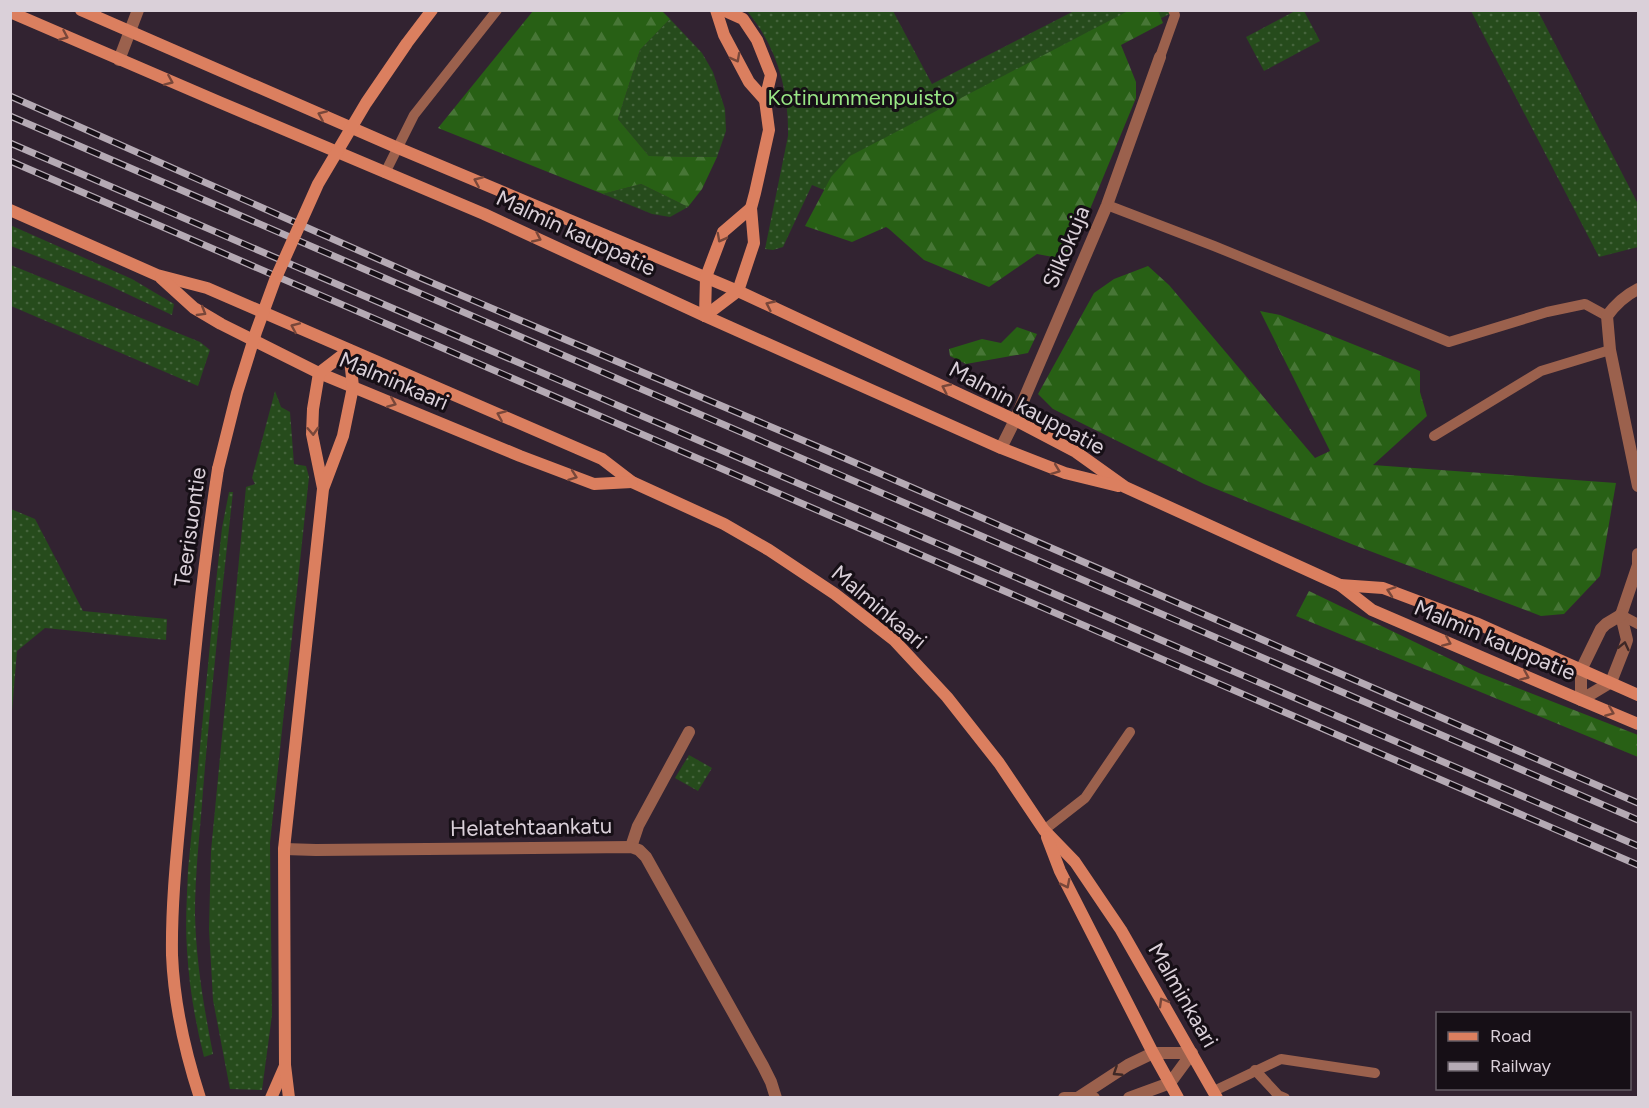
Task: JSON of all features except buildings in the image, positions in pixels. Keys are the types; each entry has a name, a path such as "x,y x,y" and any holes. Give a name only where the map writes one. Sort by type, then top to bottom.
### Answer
{"main road":[{"name":"Malmin kauppatie","path":"81,10 398,148 738,291 1015,420 1076,452 1125,487 1341,585 1372,610 1638,724"},
{"name":"Teerisuontie","path":"200,1098 188,1060 178,1012 172,957 172,916 188,723 205,560 218,469 237,393 256,332 275,280 318,184 366,103 432,10"},
{"path":"716,10 724,35 749,82 765,100"},
{"path":"705,316 738,291 754,243 751,208 769,130 765,100 771,75 758,40 743,19 723,10"},
{"name":"Malmin kauppatie","path":"10,12 484,214 1001,448 1065,474 1125,487"},
{"path":"705,316 706,277 723,231 751,208"},
{"name":"Malminkaari","path":"10,210 157,275 207,288 602,459 632,482 724,524 769,550 835,594 894,640 947,696 999,763 1044,830 1075,862 1121,930 1216,1094"},
{"name":"Malminkaari","path":"157,275 194,308 319,373 594,484 632,482"},
{"path":"323,489 312,434 313,408 319,373 349,350"},
{"path":"289,1098 285,1065 284,849 323,489 344,436 353,387 349,350"},
{"name":"Malmin kauppatie","path":"1341,585 1383,588 1476,623 1638,695"},
{"name":"Malminkaari","path":"1044,830 1060,872 1178,1098"},
{"path":"271,1098 285,1065"}],"street":[{"path":"119,60 138,10"},
{"name":"Silkokuja","path":"1001,448 1107,205 1160,57"},
{"path":"1638,289 1615,306 1607,316 1610,350 1638,486"},
{"path":"1581,700 1611,682 1627,640 1621,615 1638,565 1638,554"},
{"path":"1581,700 1581,670 1601,628 1621,615"},
{"path":"631,847 638,826 689,732"},
{"name":"Helatehtaankatu","path":"284,849 631,847 639,850 646,857 763,1066 776,1098"},
{"path":"1079,1096 1128,1065 1154,1053 1192,1053"},
{"path":"1129,1098 1170,1083 1192,1053"},
{"path":"1064,1098 1079,1096 1094,1098"}],"lane":[{"path":"385,172 414,115 497,10"},
{"path":"1160,57 1175,15 1173,10"},
{"path":"1107,205 1449,342 1547,312 1585,304 1607,316"},
{"path":"1434,436 1541,371 1610,350"},
{"path":"1621,615 1638,624"},
{"path":"1044,830 1085,798 1130,732"},
{"path":"1216,1094 1255,1070 1281,1059 1376,1073"},
{"path":"1255,1070 1278,1095 1285,1098"}],"green space":[{"path":"1297,10 1304,11 1320,41 1264,71 1246,37"},
{"path":"533,11 662,11 670,19 640,50 618,119 649,156 717,157 702,189 688,207 641,184 603,194 438,128"},
{"name":"Kotinummenpuisto","path":"747,11 893,11 932,84 1074,11 1175,11 829,192 812,185 783,247 773,250 765,249 788,136 788,119 783,86 773,54"},
{"path":"1128,11 1158,11 1163,23 1121,45 1136,82 1136,98 1069,260 1037,254 989,287 924,260 886,227 852,242 805,226 831,177 850,156"},
{"path":"1471,11 1538,11 1638,204 1638,247 1599,257"},
{"path":"670,19 702,53 713,72 725,109 726,131 717,157 649,156 618,119 640,50"},
{"path":"641,184 688,207 670,217 652,214 603,194"},
{"path":"10,225 132,279 174,304 172,315 106,284 11,246"},
{"path":"11,265 200,342 210,350 198,386 11,306"},
{"path":"1148,266 1169,285 1315,458 1330,451 1260,311 1280,315 1420,371 1420,392 1427,416 1373,465 1616,483 1600,576 1564,614 1541,616 1354,545 1204,484 1053,409 1038,394 1094,293 1114,279"},
{"path":"1017,327 1037,334 1028,353 966,364 950,356 949,349 982,339 1001,343"},
{"path":"275,391 281,407 290,412 294,464 306,466 309,477 270,843 272,1015 262,1090 230,1089 213,1000 209,929 211,851 246,487 255,484 252,478"},
{"path":"229,492 233,492 196,883 197,949 213,1054 204,1057 193,1003 186,940 188,870 217,573"},
{"path":"11,509 35,519 83,611 167,619 166,640 45,628 17,651 11,723"},
{"path":"1309,591 1479,673 1638,735 1638,757 1296,616"},
{"path":"689,755 712,768 698,791 675,778"}],"railway":[{"path":"10,96 423,279 835,454 1638,803"},
{"path":"10,116 1638,820"},
{"path":"10,143 1638,846"},
{"path":"10,161 1638,865"}]}
